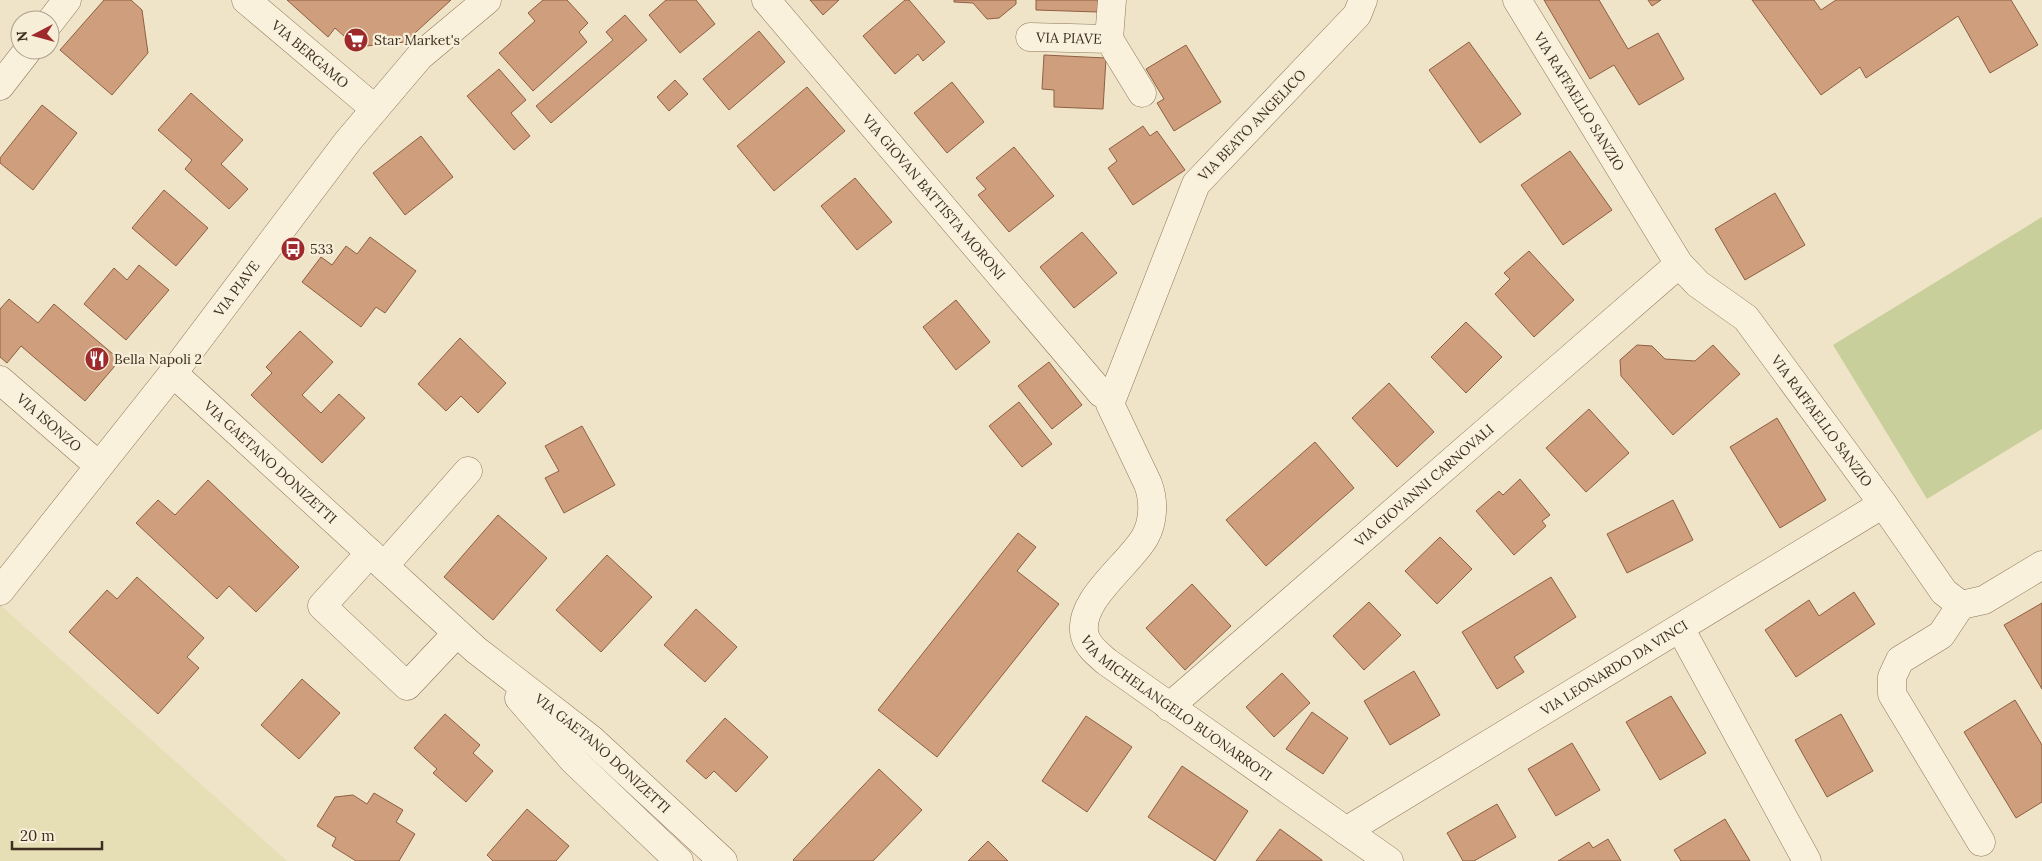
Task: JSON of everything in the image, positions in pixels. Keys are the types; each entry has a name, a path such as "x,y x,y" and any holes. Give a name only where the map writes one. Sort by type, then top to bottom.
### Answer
{"street":[{"path":"59,10 67,0"},
{"name":"VIA BERGAMO","path":"246,0 375,109"},
{"name":"VIA PIAVE","path":"0,591 98,465 173,373 348,141 420,56 487,0"},
{"name":"VIA GIOVAN BATTISTA MORONI","path":"766,0 1106,398"},
{"name":"VIA PIAVE","path":"1112,0 1109,39 1142,93"},
{"name":"VIA BEATO ANGELICO","path":"1106,398 1196,184 1357,15 1363,0"},
{"name":"VIA RAFFAELLO SANZIO","path":"1517,0 1679,264 1698,284 1746,318 1883,504 1944,592 1961,605"},
{"name":"VIA PIAVE","path":"1030,37 1109,39"},
{"path":"0,86 20,60"},
{"name":"VIA GIOVANNI CARNOVALI","path":"1169,707 1679,264"},
{"name":"VIA GAETANO DONIZETTI","path":"173,373 467,642 591,739 723,861"},
{"name":"VIA ISONZO","path":"0,380 98,465"},
{"name":"VIA MICHELANGELO BUONARROTI","path":"1106,398 1148,484 1151,494 1151,521 1145,537 1092,602 1084,620 1085,636 1093,649 1107,662 1389,861"},
{"path":"467,642 407,686 322,606 377,559 468,471"},
{"name":"VIA LEONARDO DA VINCI","path":"1346,831 1883,504"},
{"path":"1981,842 1892,694 1892,677 1900,660 1941,635 1961,605 1984,600 2042,565"},
{"path":"1680,628 1808,861"},
{"name":"VIA GAETANO DONIZETTI","path":"467,642 573,760 679,861"}],"shaded area":[{"path":"0,605 287,861 0,861"}],"green space":[{"path":"2042,217 2042,429 1927,499 1833,345"}],"building":[{"path":"104,0 131,0 142,10 148,53 112,95 60,50"},
{"path":"287,0 451,0 405,42 366,46 345,37 335,28 328,37"},
{"path":"543,0 567,0 588,23 579,32 587,42 533,91 499,53 535,21 528,13"},
{"path":"666,0 696,0 715,24 680,53 649,15"},
{"path":"810,0 839,0 823,15"},
{"path":"905,0 909,0 945,42 923,61 918,54 895,74 863,36"},
{"path":"954,0 1016,0 1016,4 999,18 987,19 973,3 954,2"},
{"path":"1036,0 1098,0 1098,12 1036,10"},
{"path":"1544,0 1599,0 1628,49 1658,33 1684,79 1639,105 1614,65 1590,79"},
{"path":"1648,0 1661,0 1652,6"},
{"path":"1752,0 1814,0 1821,10 1836,0 2011,0 2038,45 1990,73 1958,16 1866,78 1860,67 1821,95"},
{"path":"625,15 647,40 551,123 536,106 613,40 606,32"},
{"path":"759,31 785,62 729,110 703,79"},
{"path":"1469,42 1521,114 1480,143 1429,70"},
{"path":"1186,45 1221,102 1174,131 1157,103 1164,99 1146,69"},
{"path":"1044,55 1106,58 1103,109 1054,107 1054,90 1042,89"},
{"path":"499,69 526,100 511,113 530,136 514,150 467,96"},
{"path":"675,80 688,94 669,111 657,97"},
{"path":"952,82 984,122 947,153 914,113"},
{"path":"807,87 845,131 774,191 737,146"},
{"path":"191,93 243,140 221,164 248,189 229,209 185,169 192,160 158,130"},
{"path":"42,105 77,133 33,190 0,163 0,158"},
{"path":"1143,126 1150,136 1157,131 1185,170 1133,205 1108,168 1117,161 1109,149"},
{"path":"421,136 453,177 405,215 373,173"},
{"path":"1014,147 1054,196 1009,232 978,195 986,189 976,178"},
{"path":"1570,151 1612,210 1563,245 1521,185"},
{"path":"855,178 892,222 857,250 821,206"},
{"path":"164,190 208,228 176,266 132,228"},
{"path":"1775,193 1805,245 1745,280 1715,229"},
{"path":"1082,232 1117,273 1074,308 1040,267"},
{"path":"370,237 416,271 385,313 376,307 361,327 302,282 321,257 332,265 346,246 357,254"},
{"path":"1529,251 1574,300 1534,337 1495,294 1510,279 1504,273"},
{"path":"139,265 169,290 126,340 84,304 114,268 127,280"},
{"path":"9,299 38,323 54,304 120,360 85,401 21,346 7,363 0,357 0,309"},
{"path":"956,300 990,342 956,370 923,327"},
{"path":"1466,322 1502,357 1466,393 1431,357"},
{"path":"300,331 333,362 302,395 321,413 339,394 365,418 322,463 251,395 272,373 266,367"},
{"path":"460,338 506,383 478,413 461,396 446,411 418,384"},
{"path":"1637,345 1652,346 1665,359 1695,361 1713,345 1740,374 1673,435 1621,376 1620,360"},
{"path":"1049,362 1082,405 1052,429 1018,386"},
{"path":"1389,383 1434,432 1397,467 1352,418"},
{"path":"1019,402 1052,444 1022,467 989,426"},
{"path":"1589,409 1629,453 1586,492 1546,448"},
{"path":"1777,418 1826,500 1780,528 1730,447"},
{"path":"582,426 615,485 564,513 545,478 559,471 545,446"},
{"path":"1315,442 1354,488 1266,566 1226,520"},
{"path":"1520,479 1550,515 1542,521 1546,526 1514,555 1476,511 1499,491 1503,495"},
{"path":"208,480 299,567 256,612 229,586 217,599 136,523 158,500 175,515"},
{"path":"1673,500 1693,540 1627,573 1607,534"},
{"path":"498,515 547,558 493,620 444,577"},
{"path":"1018,533 1036,547 1017,571 1059,604 937,757 878,710"},
{"path":"1440,537 1472,569 1437,604 1405,571"},
{"path":"607,555 652,597 601,652 556,610"},
{"path":"137,577 204,638 187,657 199,668 158,714 69,632 107,590 117,599"},
{"path":"1551,577 1576,617 1514,657 1524,672 1497,689 1462,632"},
{"path":"1192,584 1231,626 1185,670 1146,628"},
{"path":"1854,592 1875,624 1796,677 1765,630 1809,600 1819,616"},
{"path":"1369,602 1401,635 1364,670 1333,636"},
{"path":"2042,603 2042,689 2004,625"},
{"path":"696,609 737,647 705,682 664,645"},
{"path":"1414,671 1440,715 1390,745 1364,701"},
{"path":"1282,673 1310,703 1274,737 1246,707"},
{"path":"302,679 340,713 299,759 261,725"},
{"path":"1671,696 1706,753 1660,780 1626,722"},
{"path":"2015,700 2042,745 2042,802 2016,818 1964,732"},
{"path":"1312,712 1348,738 1323,774 1286,749"},
{"path":"445,714 480,745 473,753 493,771 466,802 433,773 437,769 414,748"},
{"path":"1841,714 1873,771 1827,797 1795,740"},
{"path":"1086,716 1132,747 1087,812 1042,781"},
{"path":"725,718 768,757 736,792 714,771 706,779 686,761"},
{"path":"1572,743 1600,790 1556,816 1528,769"},
{"path":"1182,766 1248,811 1215,861 1148,817"},
{"path":"879,769 922,810 873,861 794,861 793,860"},
{"path":"374,793 403,810 396,822 415,834 399,861 356,861 332,846 336,838 317,826 335,797 353,795 367,804"},
{"path":"1497,804 1516,837 1474,861 1463,861 1447,833"},
{"path":"527,809 569,846 556,861 493,861 487,855"},
{"path":"1725,819 1750,861 1681,861 1674,850"},
{"path":"1280,829 1322,860 1322,861 1256,861"},
{"path":"1608,839 1621,861 1558,861 1589,842 1593,848"},
{"path":"988,841 1008,861 968,861"}],"place":[{"name":"Star Market's","path":"356,40"},
{"name":"533","path":"293,249"},
{"name":"Bella Napoli 2","path":"97,359"}]}
